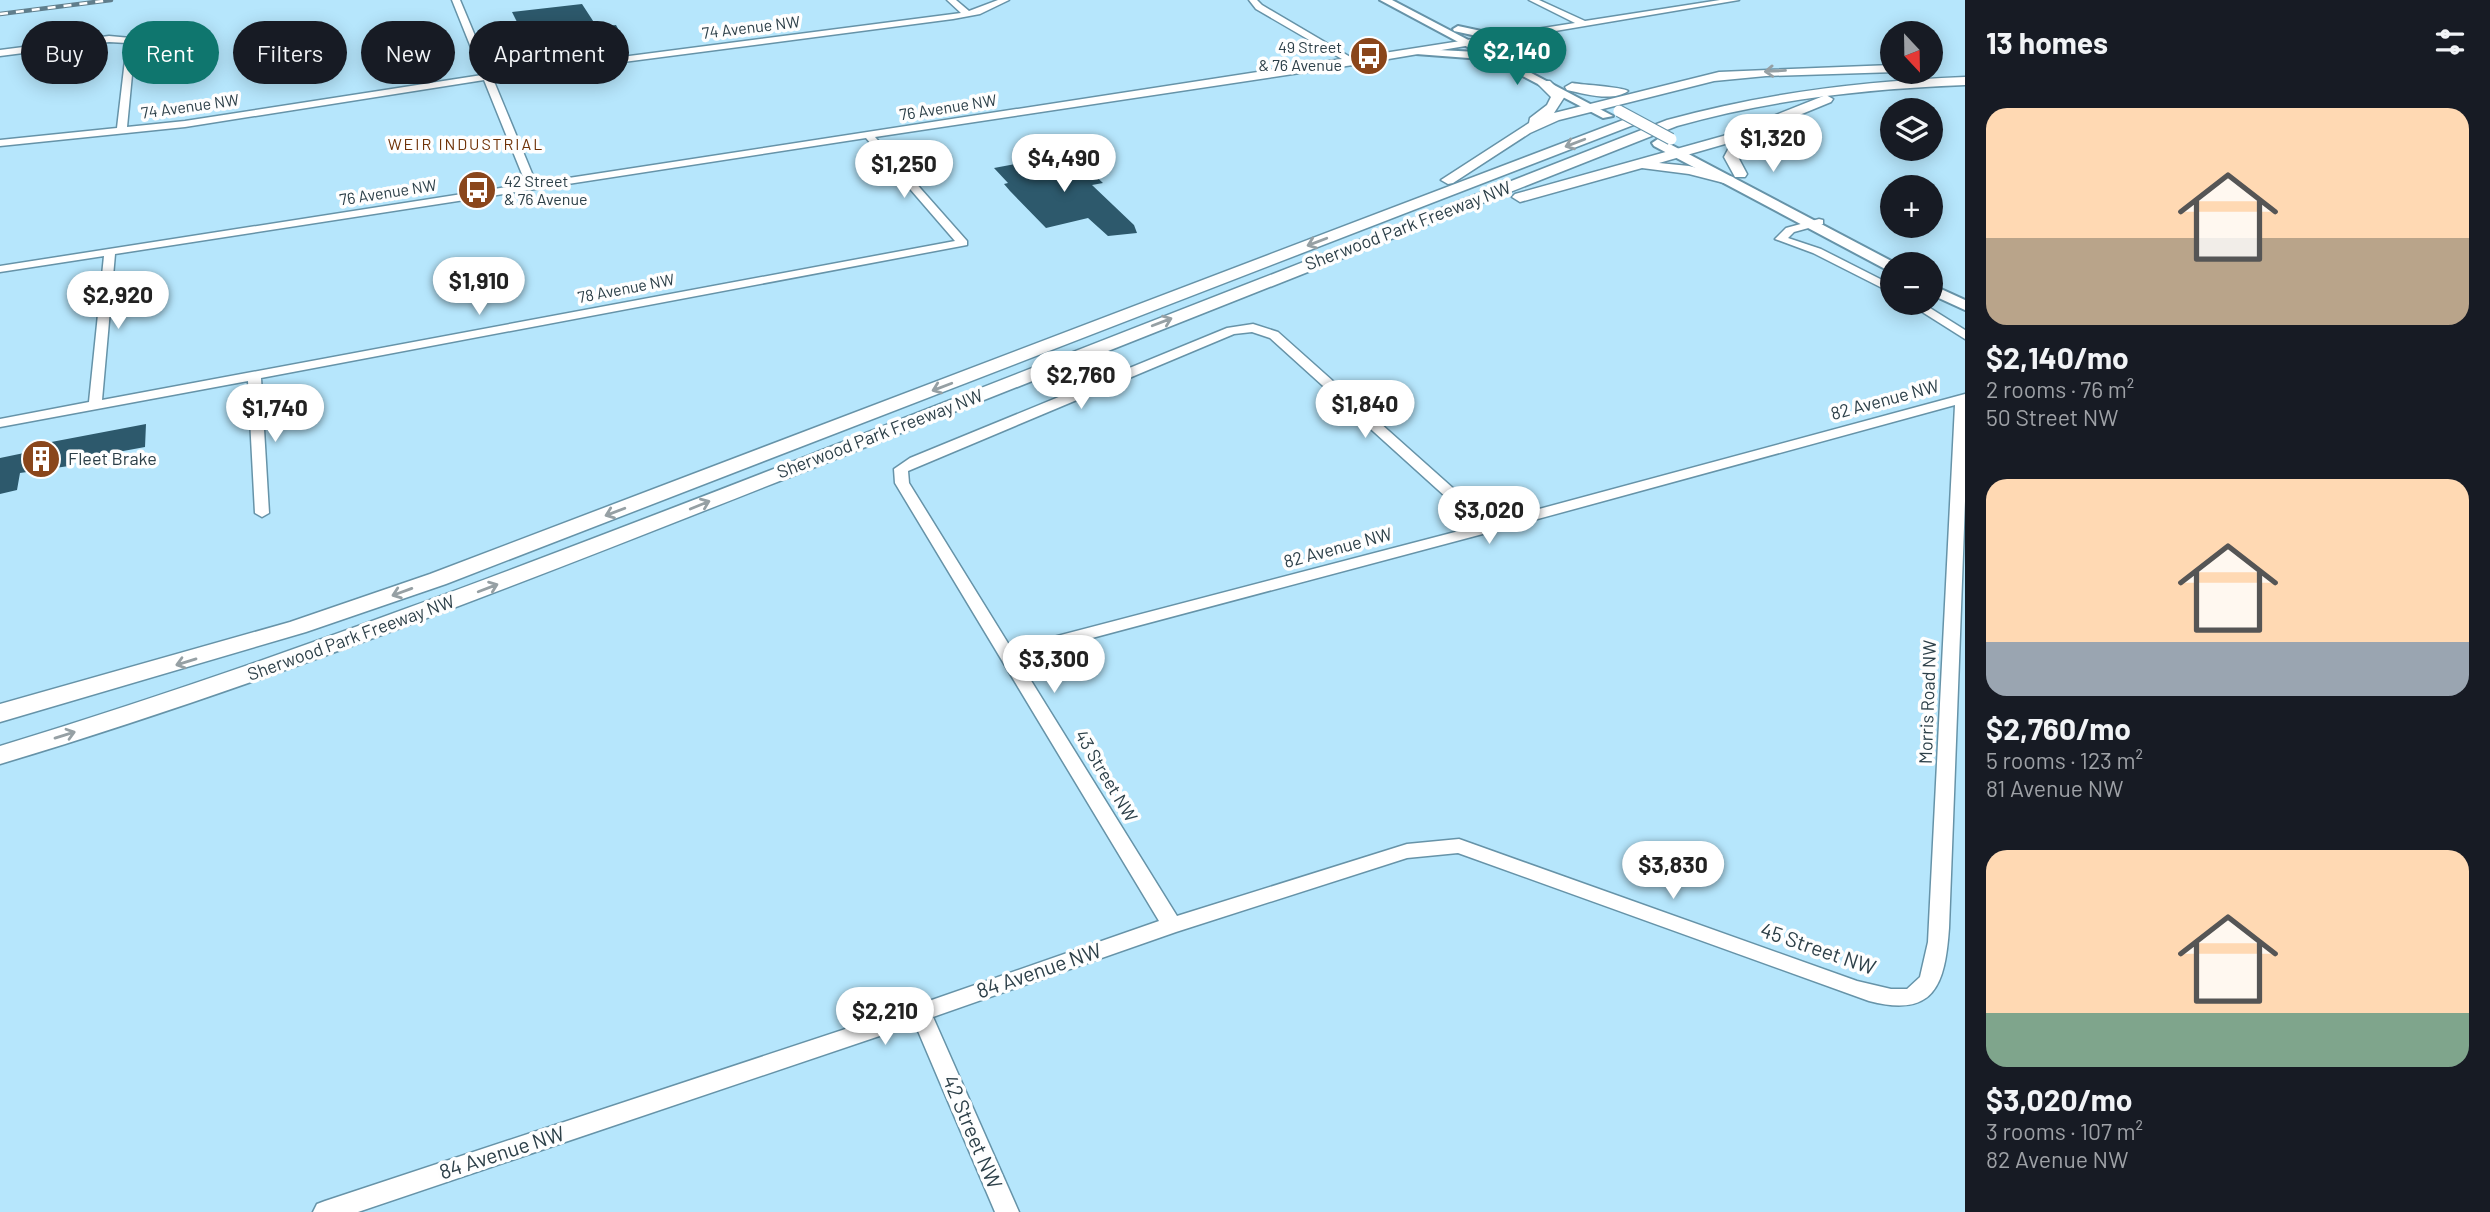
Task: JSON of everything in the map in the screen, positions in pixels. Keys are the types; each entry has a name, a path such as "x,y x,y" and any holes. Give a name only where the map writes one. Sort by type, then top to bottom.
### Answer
{"highway":[{"path":"1572,87 1613,92 1719,76 1880,69"},
{"path":"1943,70 1965,71"},
{"path":"1742,90 1857,76 1965,71"},
{"path":"1525,130 1554,117 1605,110 1719,76"},
{"path":"1330,257 1360,252 1525,196 1617,169 1674,146 1765,125 1810,105 1854,93 1965,83"},
{"name":"Sherwood Park Freeway NW","path":"0,755 148,710 316,652 521,575 1641,134 1713,110 1819,90 1965,83"},
{"path":"1369,222 1452,178 1525,130 1556,102 1558,96 1545,84"},
{"name":"Sherwood Park Freeway NW","path":"0,713 200,657 424,584 1618,126 1709,97"},
{"path":"1617,169 1658,166 1734,177 1734,149 1765,125"}],"main road":[{"path":"1385,0 1545,84 1605,110 1734,177 1880,261"},
{"path":"1402,0 1484,42 1519,56 1605,110"},
{"path":"1426,51 1441,40 1428,23"},
{"path":"1458,29 1486,35 1525,35"},
{"path":"1519,56 1514,43 1525,35"},
{"path":"1426,51 1463,52 1503,62"},
{"path":"1943,295 1965,306"}],"street":[{"path":"456,0 469,32"},
{"path":"951,0 968,14"},
{"name":"74 Avenue NW","path":"629,58 968,14 1005,0"},
{"path":"1253,0 1259,7 1353,62"},
{"path":"1533,0 1586,25"},
{"name":"76 Avenue NW","path":"0,269 1426,51 1735,0"},
{"path":"0,54 120,38 131,43 122,130"},
{"name":"74 Avenue NW","path":"0,143 215,120 469,79"},
{"path":"490,84 532,186"},
{"name":"78 Avenue NW","path":"0,423 963,243 868,135"},
{"path":"1815,223 1790,230 1781,239 1817,251 1880,284"},
{"path":"94,406 110,252"},
{"path":"1933,315 1965,335"},
{"name":"43 Street NW","path":"1172,925 902,483 901,469 1231,331 1253,328 1274,335 1489,528"},
{"path":"254,376 262,513"},
{"name":"82 Avenue NW","path":"1007,655 1963,399"},
{"name":"Morris Road NW","path":"1909,998 1924,990 1933,977 1941,903 1963,399"},
{"name":"45 Street NW","path":"1437,846 1459,846 1856,989 1909,998"},
{"name":"84 Avenue NW","path":"325,1212 921,1013 1172,925 1407,851 1437,846"},
{"name":"42 Street NW","path":"921,1013 1007,1212"}],"building":[{"path":"582,4 593,21 516,21 512,12"},
{"path":"1059,156 1062,159 1075,157 1103,183 1092,185 1134,225 1137,233 1108,236 1088,218 1046,228 1010,191 1004,184 1008,183 994,168"},
{"name":"Fleet Brake","path":"146,424 145,447 69,461 69,466 20,473 17,490 0,494 0,458 24,453 25,447"}],"railway":[{"path":"0,14 111,0"}],"place":[{"name":"49 Street & 76 Avenue","path":"1369,56"},
{"name":"42 Street & 76 Avenue","path":"477,190"},
{"name":"Fleet Brake","path":"41,459"}],"district":[{"name":"WEIR INDUSTRIAL","path":"466,144"}]}
